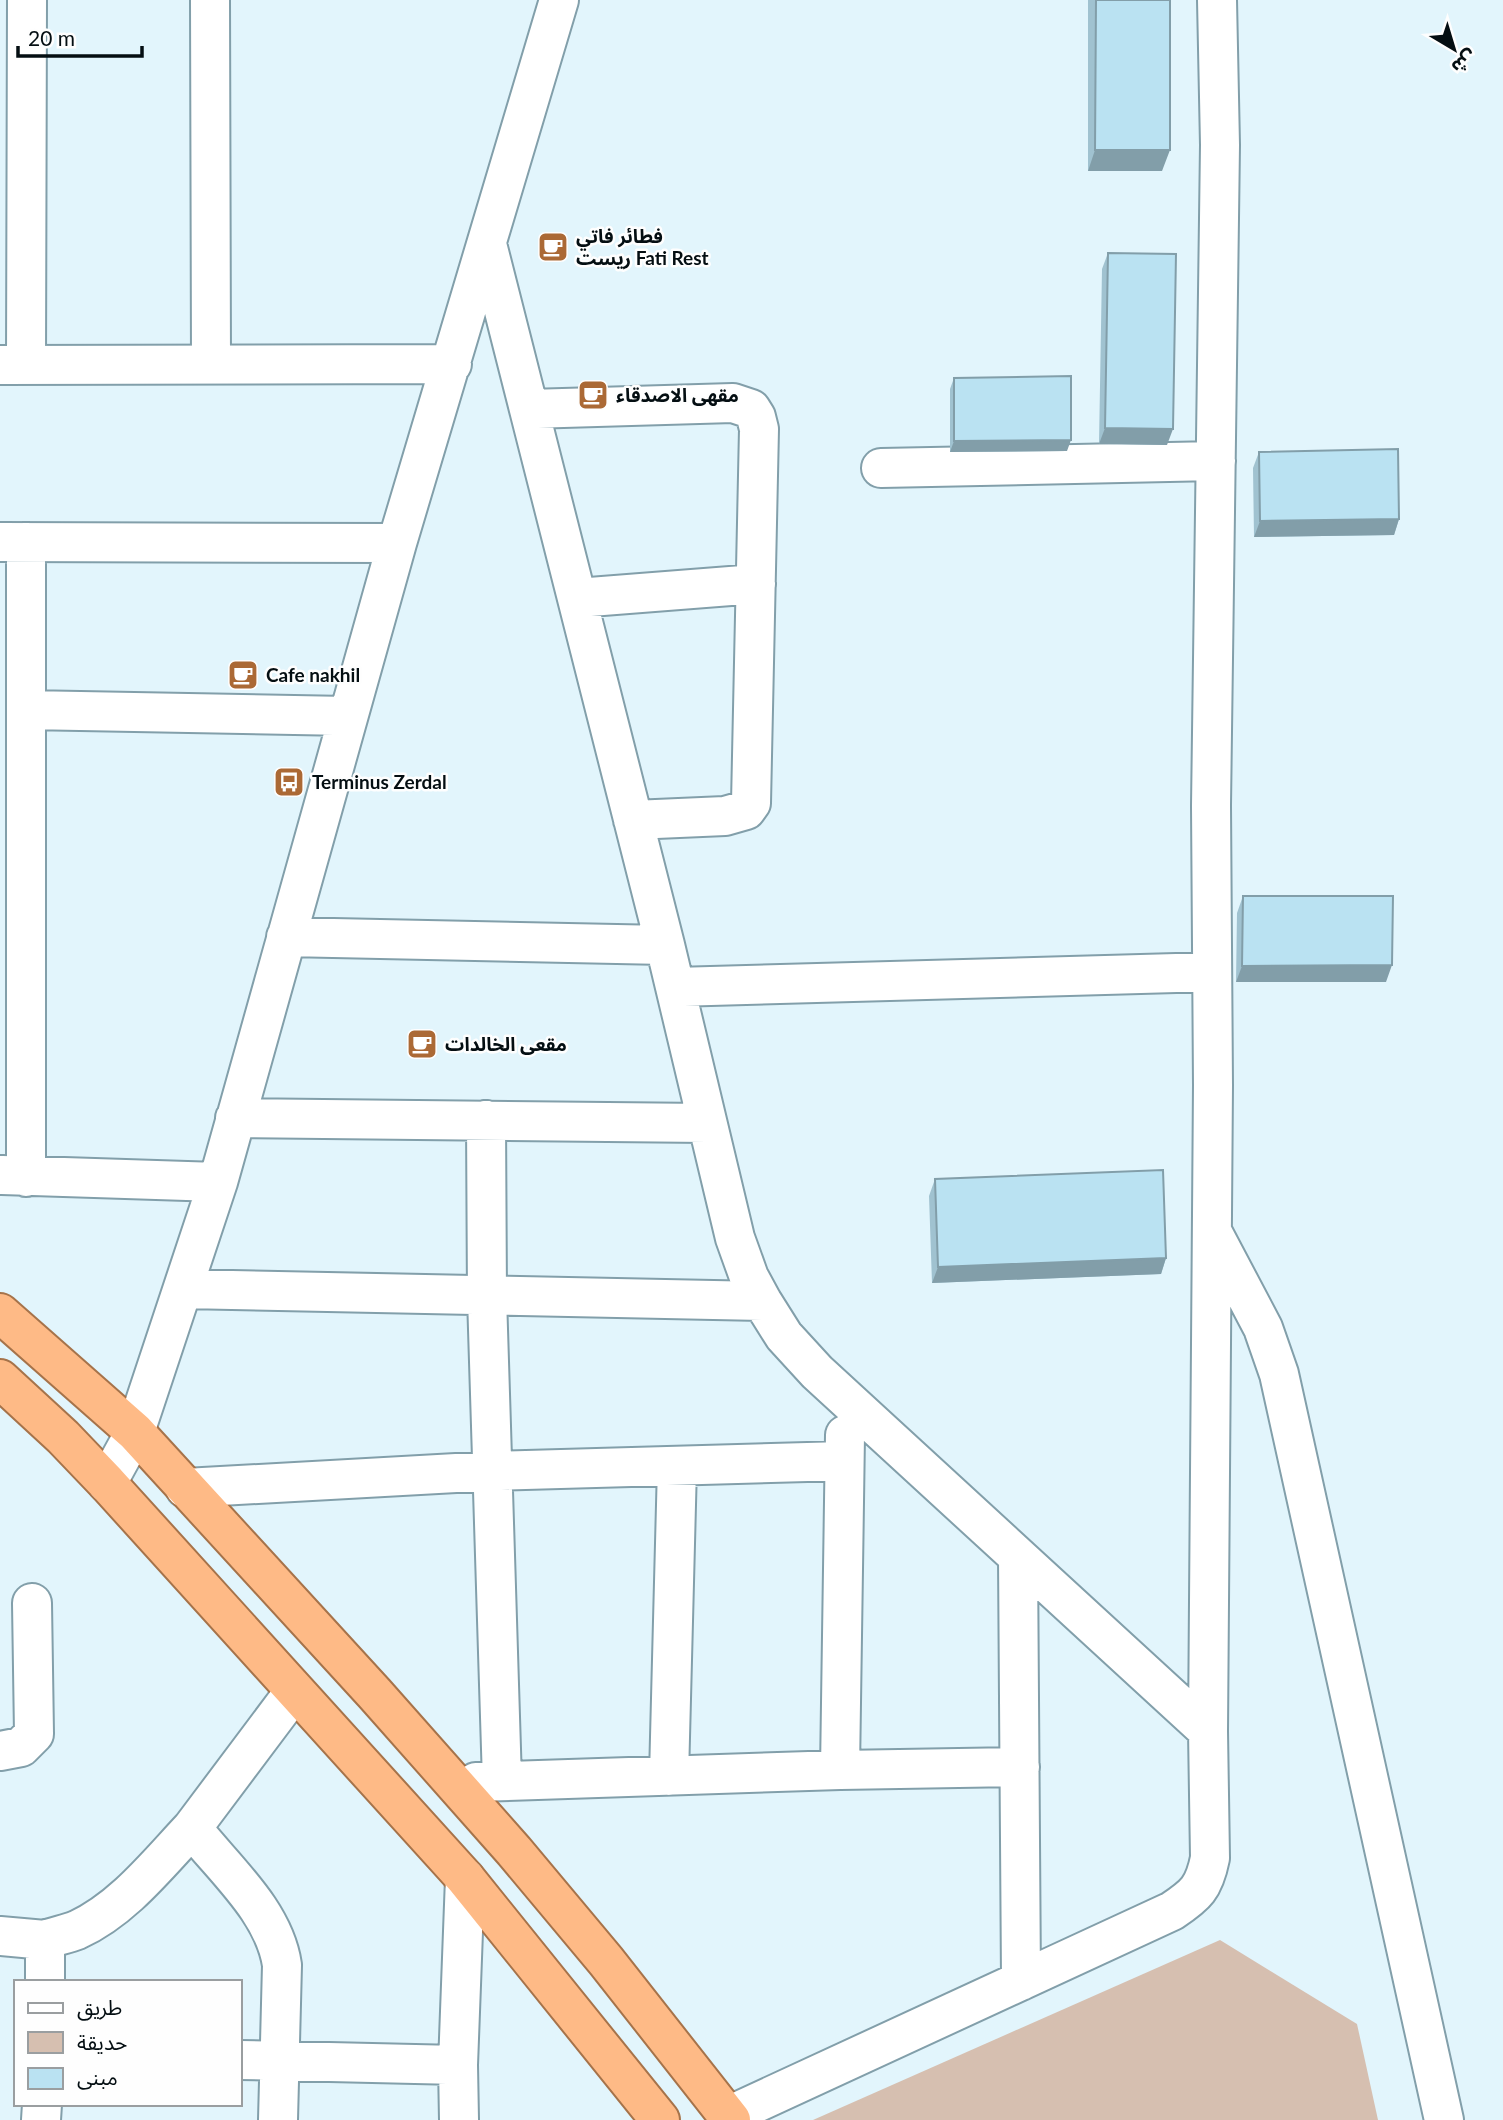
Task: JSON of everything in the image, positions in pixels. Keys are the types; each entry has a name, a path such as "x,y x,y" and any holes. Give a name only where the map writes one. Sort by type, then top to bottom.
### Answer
{"highway":[{"path":"0,1313 135,1432 375,1694 606,1961 729,2118"},
{"path":"0,1379 45,1419 107,1483 465,1878 660,2120"}],"street":[{"path":"27,0 13,365 452,364"},
{"path":"209,0 211,363"},
{"path":"107,1483 135,1432 218,1182 397,542 559,0"},
{"path":"729,2118 1172,1911 1201,1888 1206,1876 1210,1858 1208,1731 1213,1233 1211,806 1220,145 1217,0"},
{"path":"487,244 665,945 735,1238 749,1277 784,1336 817,1371 1208,1731"},
{"path":"529,409 733,403 751,409 756,417 759,429 751,803 746,810 725,816 633,820"},
{"path":"881,468 1216,461"},
{"path":"218,1182 13,1176 13,840 26,710 13,542 397,542"},
{"path":"577,598 756,584"},
{"path":"26,710 348,716"},
{"path":"286,937 665,945"},
{"path":"675,987 1213,972"},
{"path":"235,1118 708,1123"},
{"path":"486,1120 487,1297 502,1781"},
{"path":"1213,1233 1263,1328 1279,1374 1444,2120"},
{"path":"184,1289 762,1301"},
{"path":"840,1770 845,1397"},
{"path":"185,1488 492,1471 844,1461"},
{"path":"670,1776 677,1466"},
{"path":"1018,1557 1021,1981"},
{"path":"0,1751 21,1747 34,1734 32,1602"},
{"path":"0,1936 45,1940 77,1929 108,1912 192,1828 294,1692"},
{"path":"454,1783 1020,1767"},
{"path":"192,1828 262,1916 280,1950 282,1965 278,2120"},
{"path":"459,2120 458,2065 465,1878"},
{"path":"45,1940 45,1980"},
{"path":"242,2060 458,2065"}],"green space":[{"path":"1220,1940 1357,2024 1378,2120 813,2120"}],"building":[{"path":"1096,0 1170,0 1170,150 1095,150"},
{"path":"1108,253 1176,254 1173,429 1105,428"},
{"path":"1071,376 1071,440 954,441 954,378"},
{"path":"1398,449 1399,519 1260,521 1259,452"},
{"path":"1243,896 1393,896 1392,965 1242,966"},
{"path":"1163,1170 1166,1258 938,1267 935,1179"}],"place":[{"name":"فطائر فاتي ريست Fati Rest","path":"553,247"},
{"name":"مقهى الاصدقاء","path":"593,395"},
{"name":"Cafe nakhil","path":"243,675"},
{"name":"Terminus Zerdal","path":"289,782"},
{"name":"مقعى الخالدات","path":"422,1044"}]}
